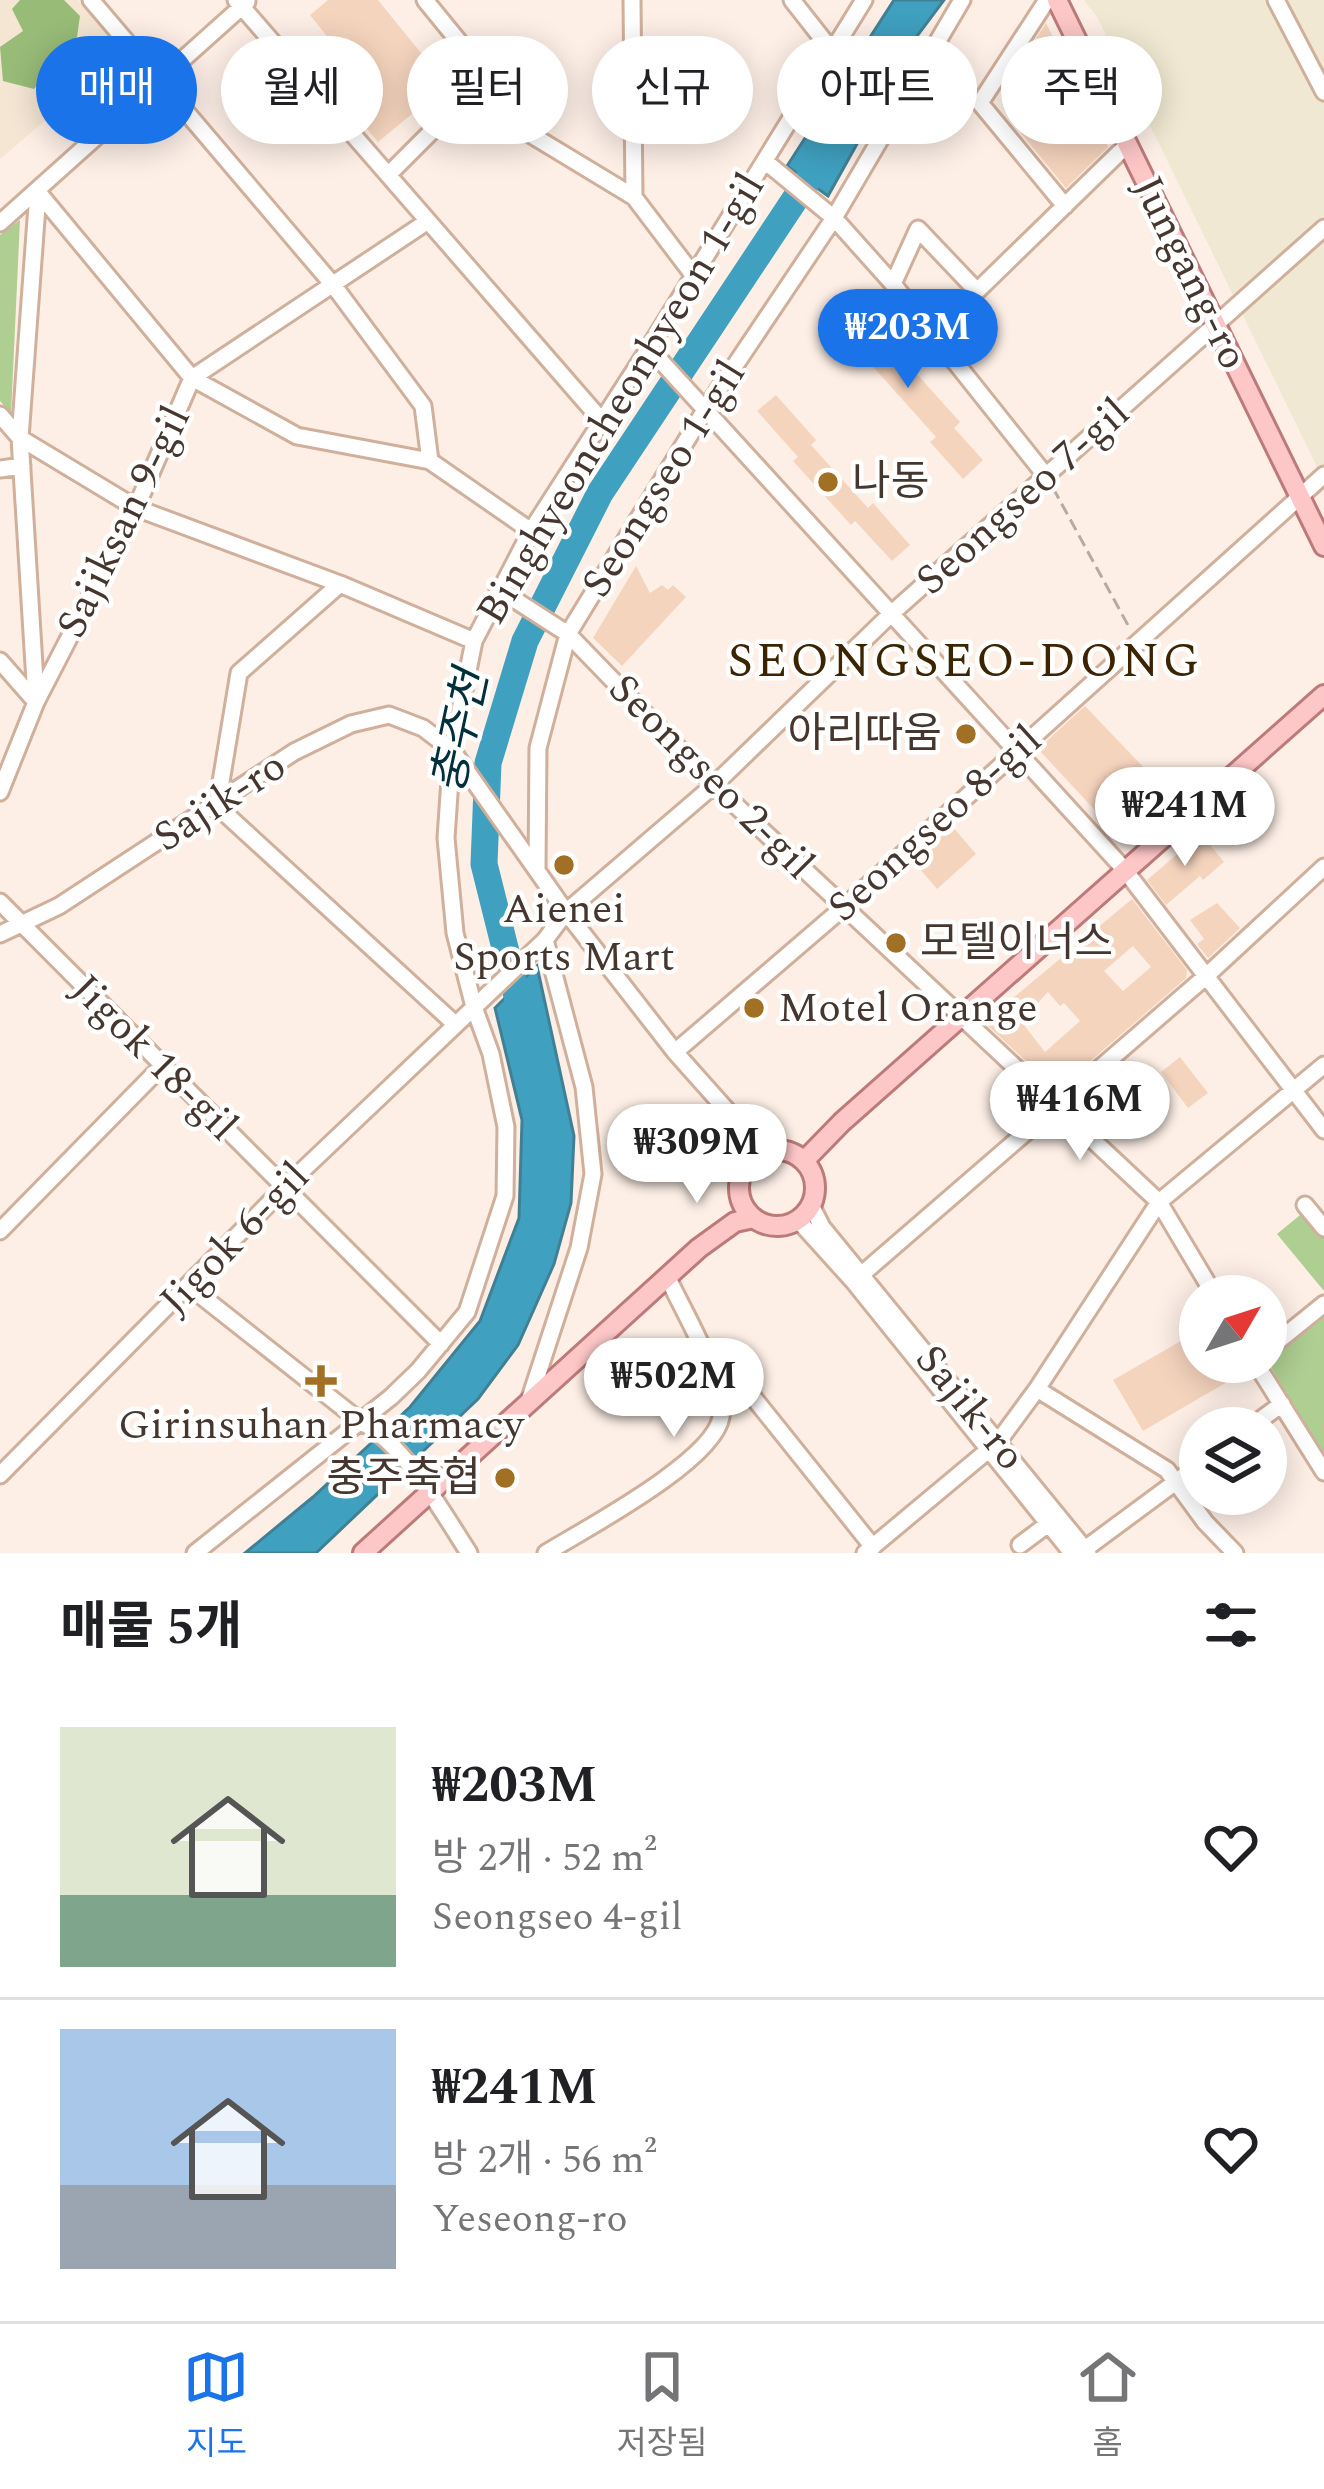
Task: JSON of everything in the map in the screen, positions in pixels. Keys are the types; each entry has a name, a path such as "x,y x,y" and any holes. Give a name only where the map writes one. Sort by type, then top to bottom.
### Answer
{"main road":[{"name":"Jungang-ro","path":"1058,1 1075,36"},
{"name":"Jungang-ro","path":"1128,144 1324,546"},
{"path":"804,1161 842,1122 1322,696"},
{"path":"699,1248 740,1193 742,1174 764,1152 785,1151 804,1161 814,1182 805,1212 771,1226 754,1217 740,1193"},
{"path":"363,1553 699,1248 735,1222 754,1217"}],"street":[{"path":"92,0 122,36"},
{"path":"425,0 454,36"},
{"path":"632,0 634,197"},
{"path":"792,0 820,36"},
{"name":"Binghyeoncheonbyeon 1-gil","path":"841,36 864,0"},
{"name":"Seongseo 1-gil","path":"537,869 538,748 568,634 705,410 834,218 962,0"},
{"path":"1276,0 1324,92"},
{"path":"1058,1 980,103 1065,206"},
{"path":"197,47 243,2 602,422"},
{"path":"197,124 334,286 423,406 430,460"},
{"path":"0,223 92,144"},
{"path":"388,175 419,144"},
{"path":"546,144 634,197 694,276"},
{"name":"Binghyeoncheonbyeon 1-gil","path":"195,1553 369,1426 467,1312 505,1196 506,1127 491,1054 455,933 446,838 452,750 474,641 531,530 777,144"},
{"path":"933,334 1127,144"},
{"path":"766,162 834,218 893,284 1046,476"},
{"path":"38,192 192,379 297,436 430,460 531,530"},
{"path":"36,702 20,438 38,192"},
{"name":"Sajiksan 9-gil","path":"0,792 36,702 136,508 192,379 428,221"},
{"name":"Seongseo 7-gil","path":"544,940 566,911 714,785 891,614 1324,228"},
{"path":"893,284 917,229 977,291"},
{"path":"650,348 1124,869 1324,1130"},
{"path":"0,415 20,438 136,508 340,584 474,641"},
{"path":"0,469 22,466"},
{"name":"Seongseo 8-gil","path":"675,1052 844,907 1324,475"},
{"path":"340,584 239,673 217,806 455,1024"},
{"name":"Seongseo 2-gil","path":"499,589 568,634 714,785 1159,1202 1202,1275"},
{"path":"0,661 36,702"},
{"name":"Sajik-ro","path":"0,934 59,906 294,752 350,724 389,715 423,728 452,750"},
{"path":"452,750 566,911 675,1052 764,1152"},
{"path":"861,1275 1204,978 1324,867"},
{"path":"0,902 20,923"},
{"name":"Jigok 18-gil","path":"20,923 441,1344"},
{"path":"530,1398 579,1247 593,1174 584,1087 544,940"},
{"name":"Jigok 6-gil","path":"0,1475 285,1187 544,940"},
{"path":"717,1388 753,1397 869,1550 994,1446 1037,1389 1159,1202 1324,1065"},
{"path":"0,1232 161,1067"},
{"path":"1305,1205 1324,1228"},
{"name":"Sajik-ro","path":"805,1212 861,1275 994,1446"},
{"name":"Sajik-ro","path":"805,1212 1082,1552"},
{"path":"546,1553 674,1473 703,1450 721,1419 717,1388 668,1278"},
{"path":"190,1287 369,1426 429,1492 469,1553"},
{"path":"1287,1334 1324,1304"},
{"path":"1268,1383 1324,1472"},
{"path":"1037,1389 1167,1470 1235,1553"},
{"path":"1278,1407 1282,1404"},
{"path":"1082,1552 1179,1479"},
{"path":"1020,1545 1053,1520"}],"path":[{"path":"1046,476 1138,642"}],"shaded area":[{"path":"0,0 78,0 111,36 36,36 36,128 0,159"},
{"path":"1084,0 1324,0 1324,481 1159,144 1162,36 1106,36"}],"green space":[{"path":"20,0 64,0 80,16 77,36 36,36 34,89 3,81 0,47 23,31 12,9"},
{"path":"20,220 11,414 0,401 0,235"},
{"path":"1305,1211 1324,1234 1324,1291 1277,1234"},
{"path":"1324,1315 1324,1462 1280,1383 1287,1383 1287,1342"}],"water":[{"path":"894,0 944,0 917,36 871,36"},
{"path":"801,144 857,144 828,196 787,166"},
{"path":"537,966 574,1136 571,1203 554,1264 518,1345 478,1399 316,1553 245,1553 410,1407 480,1321 519,1218 522,1120 495,1008"}],"building":[{"path":"328,0 378,0 407,36 407,118 383,138 383,36 327,36 310,15"},
{"path":"1046,23 1052,36 1038,36"},
{"path":"1030,144 1106,144 1108,147 1066,188"},
{"path":"844,310 872,341 880,333 960,422 954,428 983,460 963,479 930,442 936,437 867,360 861,366 826,327"},
{"name":"나동","path":"776,395 816,440 811,445 868,508 873,503 910,545 892,561 855,521 851,525 793,461 798,457 757,411"},
{"path":"636,566 650,593 662,585 668,590 673,585 686,597 622,666 593,638"},
{"path":"1085,706 1151,775 1105,821 1038,749"},
{"path":"952,826 976,854 937,889 913,861"},
{"path":"1201,834 1224,862 1166,905 1147,880"},
{"path":"1132,899 1187,970 1186,978 1057,1090 984,1022","holes":["1133,946 1151,967 1123,991 1104,971","1048,992 1080,1021 1045,1052 1021,1021"]},
{"path":"1217,903 1240,928 1208,958 1197,944 1204,939 1190,920"},
{"path":"1180,1057 1208,1093 1188,1108 1161,1072"},
{"path":"1179,1342 1179,1383 1225,1383 1143,1431 1113,1380"}],"waterway":[{"name":"충주천","path":"524,1024 484,864 488,763 525,641 600,493 827,151"}],"place":[{"name":"나동","path":"828,482"},
{"name":"아리따움","path":"966,734"},
{"name":"Aienei Sports Mart","path":"564,865"},
{"name":"모텔이너스","path":"896,943"},
{"name":"Motel Orange","path":"754,1008"},
{"name":"Girinsuhan Pharmacy","path":"321,1381"},
{"name":"충주축협","path":"505,1478"}],"district":[{"name":"SEONGSEO-DONG","path":"965,661"}]}
